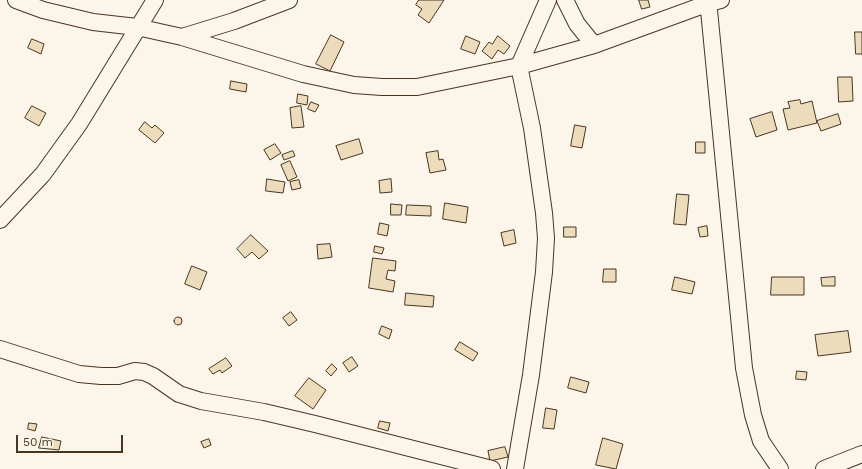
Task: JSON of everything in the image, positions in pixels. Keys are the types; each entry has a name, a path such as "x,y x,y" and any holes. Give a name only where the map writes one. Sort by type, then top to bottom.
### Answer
{"street":[{"path":"16,0 43,10 93,22 137,27 182,37 303,74 354,85 382,87 417,87 520,66 594,44 713,1 744,368 753,415 761,441 780,469"},
{"path":"0,220 43,174 79,124 137,27 155,0"},
{"path":"182,37 234,22 289,0"},
{"path":"515,469 531,375 544,272 546,238 544,212 520,66 548,0"},
{"path":"565,0 577,24 594,44"},
{"path":"3,355 78,374 118,376 135,371 144,372 153,376 179,394 201,401 300,420 492,469"},
{"path":"824,469 862,454"},
{"path":"855,469 862,463"}],"building":[{"path":"419,0 444,0 429,23 418,15 422,9 416,5"},
{"path":"639,0 648,0 650,7 642,9"},
{"path":"855,32 862,32 862,54 856,54"},
{"path":"331,35 344,42 330,71 316,64"},
{"path":"466,36 480,42 475,54 461,49"},
{"path":"498,36 510,46 504,54 498,50 492,59 482,51 489,42 492,44"},
{"path":"32,39 44,44 41,54 28,48"},
{"path":"838,77 852,77 853,101 839,102"},
{"path":"231,81 247,84 246,92 230,89"},
{"path":"298,94 308,96 307,105 297,103"},
{"path":"800,100 801,104 812,101 817,123 788,130 783,109 790,108 788,102"},
{"path":"311,102 319,105 315,112 308,109"},
{"path":"32,106 46,113 39,126 25,118"},
{"path":"301,106 304,127 292,128 290,108"},
{"path":"772,112 777,130 756,137 750,119"},
{"path":"838,114 841,124 821,131 817,121"},
{"path":"145,122 152,128 155,125 164,133 155,143 139,130"},
{"path":"575,125 586,127 582,148 571,146"},
{"path":"359,139 363,153 341,160 336,146"},
{"path":"696,142 705,142 705,153 696,153"},
{"path":"275,144 281,153 270,160 264,150"},
{"path":"293,151 295,156 284,160 282,155"},
{"path":"438,151 439,160 443,159 446,170 430,173 426,153"},
{"path":"290,161 297,177 288,181 281,165"},
{"path":"267,179 285,182 283,193 266,191"},
{"path":"391,179 392,192 380,193 379,181"},
{"path":"299,180 301,188 292,190 290,182"},
{"path":"677,194 689,195 686,225 674,224"},
{"path":"445,203 468,207 466,223 443,219"},
{"path":"391,204 402,205 401,215 391,215"},
{"path":"407,205 431,206 431,216 406,215"},
{"path":"380,223 389,225 387,236 378,234"},
{"path":"707,226 708,236 700,237 698,228"},
{"path":"564,227 576,227 576,237 564,237"},
{"path":"514,230 516,243 504,246 501,233"},
{"path":"251,235 268,251 259,259 252,252 245,258 237,249"},
{"path":"330,244 332,257 318,259 317,245"},
{"path":"375,246 384,248 382,254 374,252"},
{"path":"373,258 396,261 395,271 388,270 386,279 395,281 393,292 369,288"},
{"path":"192,266 207,272 200,290 185,284"},
{"path":"604,269 616,269 616,282 603,282"},
{"path":"675,277 695,282 692,294 672,290"},
{"path":"772,277 804,277 804,295 771,295"},
{"path":"835,277 835,286 822,286 821,278"},
{"path":"406,293 434,296 433,307 405,305"},
{"path":"291,312 297,320 289,326 283,318"},
{"path":"176,317 180,317 182,321 180,325 176,325 174,323 174,319"},
{"path":"382,326 392,330 389,339 379,334"},
{"path":"848,331 851,352 818,356 815,335"},
{"path":"460,342 478,353 473,361 455,350"},
{"path":"352,357 358,366 349,372 343,363"},
{"path":"226,358 232,366 222,373 220,370 213,374 209,369"},
{"path":"332,364 337,369 331,376 326,371"},
{"path":"797,371 807,372 806,380 796,379"},
{"path":"571,377 589,382 586,393 568,388"},
{"path":"309,378 326,390 313,409 295,396"},
{"path":"546,408 557,410 554,429 543,428"},
{"path":"380,421 390,423 388,431 378,428"},
{"path":"29,423 37,424 35,431 28,429"},
{"path":"42,437 61,441 59,450 39,448"},
{"path":"603,438 623,444 616,469 596,465"},
{"path":"209,439 211,445 204,448 201,442"},
{"path":"505,447 508,457 490,461 488,451"}]}
